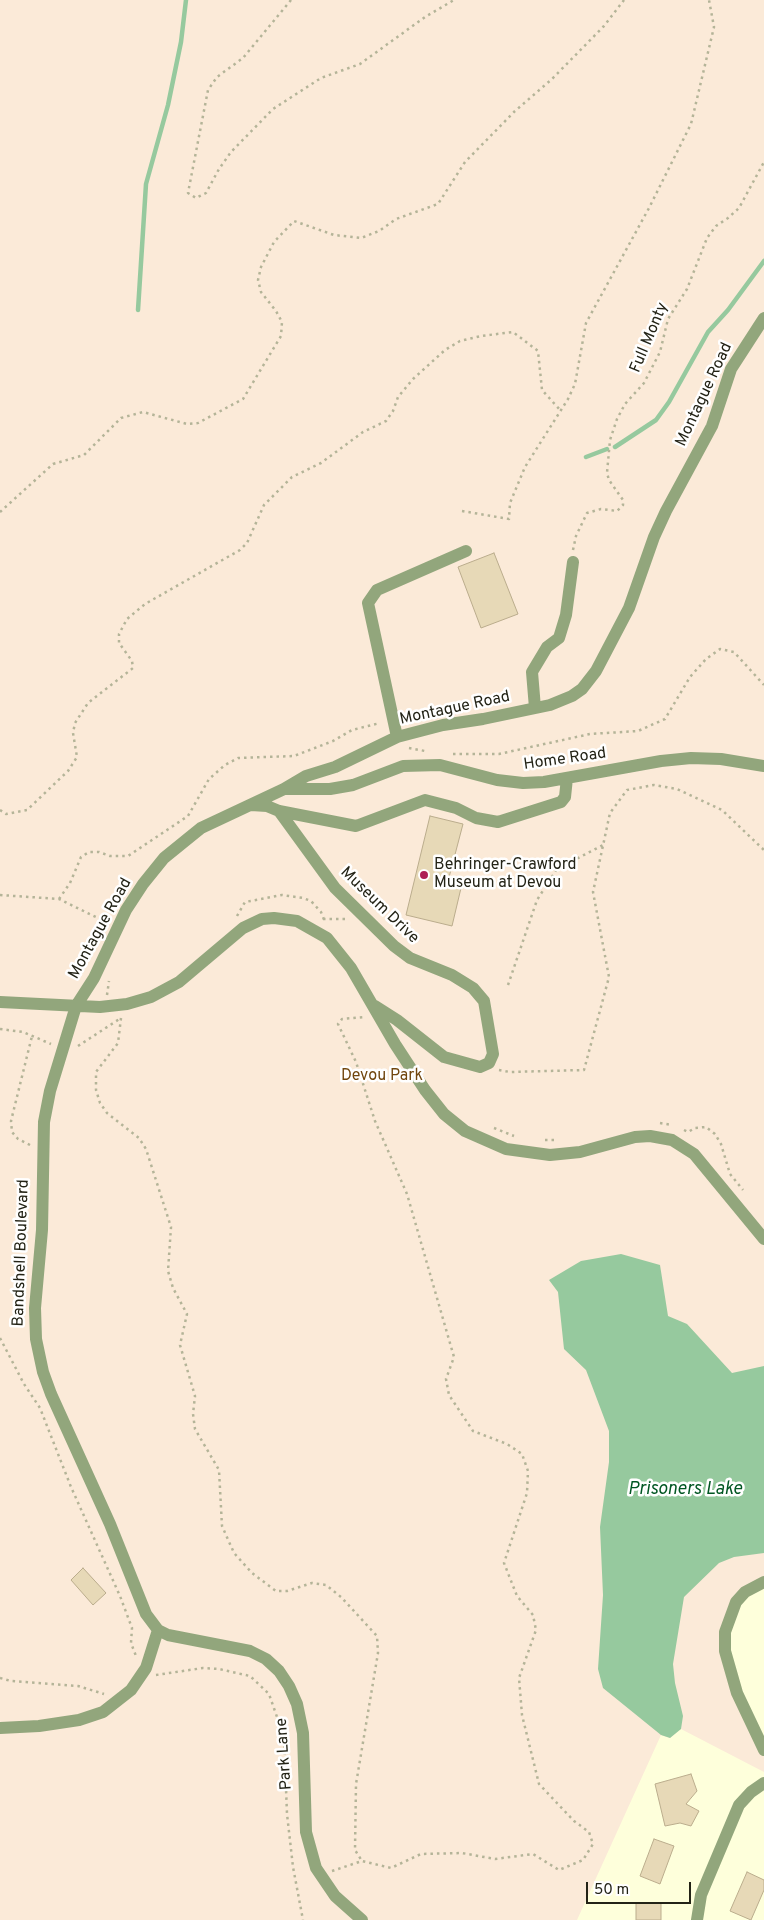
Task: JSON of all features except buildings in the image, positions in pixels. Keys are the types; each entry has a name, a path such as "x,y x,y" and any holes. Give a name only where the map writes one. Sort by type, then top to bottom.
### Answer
{"street":[{"name":"Montague Road","path":"0,1002 76,1006 94,978 116,931 142,884 164,858 202,828 284,789 306,776 335,767 397,737 443,725 483,720 535,708 572,696 582,689 596,671 629,608 666,511 712,426 731,369 764,318"},
{"path":"397,737 368,603 377,590 466,551"},
{"path":"535,708 532,672 547,647 559,638 566,615 574,562"},
{"name":"Home Road","path":"284,789 330,789 353,784 403,766 440,765 497,780 523,783 567,778 661,761 691,758 720,759 764,766"},
{"path":"251,805 267,806 279,811 356,826 425,800 450,806 476,818 498,822 560,802 565,797 567,778"},
{"name":"Museum Drive","path":"279,811 335,888 394,946 410,958 452,975 473,988 484,1001 493,1054 489,1063 480,1067"},
{"path":"76,1006 116,1006 151,996 179,982 243,928 262,919 274,918 296,921 327,938 351,968 381,1021 430,1096 444,1114 465,1131 506,1149 550,1155 580,1152 635,1137 650,1136 672,1140 694,1154 764,1239"},
{"path":"370,1003 397,1020 444,1057 480,1067"},
{"name":"Bandshell Boulevard","path":"76,1006 50,1091 44,1122 42,1230 35,1308 36,1339 43,1372 51,1394 110,1524 146,1614 158,1630"},
{"path":"764,1582 745,1592 736,1602 725,1632 725,1651 737,1693 764,1750"},
{"path":"0,1728 39,1726 79,1720 103,1712 122,1699 131,1690 146,1668 158,1630"},
{"name":"Park Lane","path":"158,1630 168,1635 250,1651 266,1659 279,1671 289,1686 297,1704 303,1733 306,1832 320,1875 336,1896 362,1920"},
{"path":"697,1920 701,1895 739,1806 751,1792 764,1783"}],"path":[{"path":"290,0 243,58 217,77 208,90 188,193 196,198 206,193 231,152 273,109 321,78 360,64 425,17 454,0"},
{"path":"0,512 53,464 84,455 121,418 143,412 187,424 198,423 243,399 281,336 282,322 261,292 258,280 261,267 274,242 294,221 334,235 361,238 396,220 438,204 465,162 515,111 552,79 604,26 624,0"},
{"path":"462,511 509,519 510,502 525,467 561,411 575,384 586,323 691,124 714,27 709,0"},
{"name":"Full Monty","path":"574,562 576,536 587,513 601,509 617,511 622,505 623,500 609,480 607,473 610,440 617,419 625,404 644,383 660,352 668,319 688,289 711,231 739,208 764,162"},
{"path":"0,810 6,814 27,810 68,772 77,757 73,733 75,723 88,703 133,668 132,661 120,643 119,634 127,620 145,604 240,550 247,543 264,504 292,477 321,463 363,432 386,421 394,411 398,397 413,379 445,350 460,341 513,332 538,351 542,390 561,411"},
{"path":"444,754 499,754 590,734 638,731 665,719 690,677 706,659 720,649 734,652 764,685"},
{"path":"59,900 70,882 81,857 89,852 99,852 110,856 128,856 188,816 209,779 232,761 238,758 294,756 333,741 352,730 375,724 394,722"},
{"path":"397,737 410,749 427,752"},
{"path":"480,1067 510,1072 584,1070 609,977 593,892 605,844 610,814 627,790 654,785 678,789 722,810 764,850"},
{"path":"508,985 537,900 557,869 605,844"},
{"path":"0,896 59,900 104,919 116,931"},
{"path":"323,919 347,918"},
{"path":"320,1875 362,1861 391,1868 422,1854 462,1853 495,1859 532,1854 559,1870 584,1860 593,1844 589,1832 574,1821 539,1784 522,1715 519,1678 536,1630 533,1615 516,1596 504,1563 527,1493 528,1471 522,1454 507,1444 473,1431 449,1395 446,1379 454,1357 409,1201 376,1122 356,1062 338,1024 342,1018 351,1016 381,1021"},
{"path":"75,1047 88,1041 121,1018 118,1043 96,1072 96,1090 100,1103 108,1113 139,1138 146,1148 171,1227 168,1271 173,1288 187,1314 180,1345 195,1396 193,1414 195,1429 219,1470 222,1526 234,1553 252,1573 276,1591 287,1591 312,1582 326,1585 341,1597 377,1636 378,1653 356,1784 355,1850 362,1861"},
{"path":"0,1028 23,1032 54,1046"},
{"path":"0,1338 24,1384 40,1408 71,1487 120,1596 132,1628 131,1642 139,1663"},
{"path":"154,1675 203,1668 219,1668 250,1676 269,1694 284,1737 288,1822 303,1920"},
{"path":"0,1678 11,1681 78,1686 122,1699"}],"green space":[{"name":"Devou Park","path":"0,0 764,0 764,1582 736,1602 725,1651 764,1750 764,1772 681,1729 670,1738 661,1735 577,1920 0,1920"}],"water":[{"name":"Prisoners Lake","path":"621,1254 660,1265 668,1316 687,1324 732,1373 764,1366 764,1553 734,1557 719,1563 684,1597 673,1664 675,1683 683,1716 681,1729 670,1738 661,1735 603,1688 598,1669 603,1595 600,1527 609,1462 609,1431 586,1370 564,1349 558,1292 549,1280 581,1261"}],"waterway":[{"path":"138,310 146,184 168,105 181,42 186,0"},
{"path":"615,447 656,420 669,402 708,332 728,310 764,261"},
{"path":"586,457 607,449"}],"place":[{"name":"Behringer-Crawford Museum at Devou","path":"424,875"}]}
